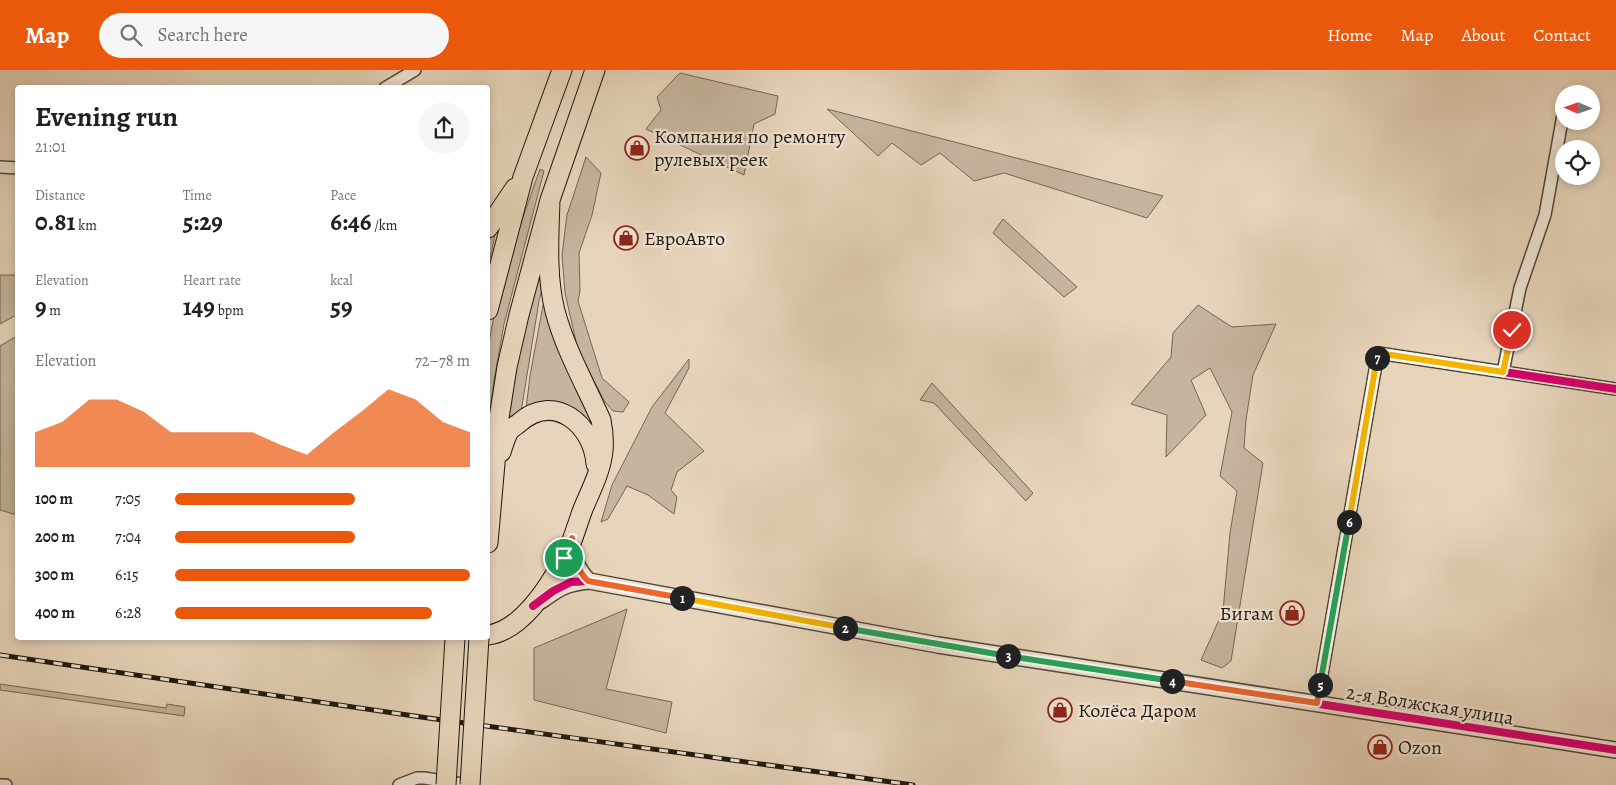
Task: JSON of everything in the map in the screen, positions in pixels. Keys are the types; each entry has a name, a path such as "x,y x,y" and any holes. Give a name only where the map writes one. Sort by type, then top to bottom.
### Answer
{"main road":[{"path":"490,303 524,177 562,70"},
{"path":"490,521 499,418 507,367 519,315 550,200 595,70"},
{"path":"490,225 524,177"},
{"path":"490,635 507,629 533,606 564,558 597,476 603,452 604,432 601,420 566,346 555,310 548,241 550,200"},
{"path":"495,470 508,432 524,418 535,412 548,411 563,413 575,420 584,429 595,454 597,476"},
{"path":"446,785 455,640"},
{"path":"469,785 479,640"}],"street":[{"path":"390,85 416,70"},
{"path":"1503,372 1520,288 1545,215 1560,130"},
{"path":"0,167 15,168"},
{"path":"1317,703 1378,353 1616,389"},
{"path":"572,538 572,554 580,573 588,581"},
{"path":"533,606 571,582 588,581"},
{"name":"2-я Волжская улица","path":"588,581 938,645 1616,750"},
{"path":"399,785 417,778 424,778 469,785"},
{"path":"0,784 6,785"}],"shaded area":[{"path":"680,73 778,96 775,114 754,124 744,175 646,129 661,110 657,97"},
{"path":"827,109 1163,196 1147,218 1004,173 974,181 940,153 921,165 892,143 878,156"},
{"path":"586,157 601,173 592,215 579,253 580,291 578,301 602,378 629,402 623,412 613,411 605,402 594,381 577,346 565,293 562,255 567,215"},
{"path":"540,169 544,171 504,324 490,411 490,338 492,327 503,281"},
{"path":"1003,219 1077,287 1064,297 993,233"},
{"path":"496,230 490,258 490,239"},
{"path":"540,253 544,281 521,412 505,421"},
{"path":"0,275 15,275 15,316 0,324"},
{"path":"546,289 586,398 596,434 526,409"},
{"path":"1198,305 1232,327 1276,324 1253,375 1244,448 1263,463 1231,661 1222,668 1201,660 1223,611 1230,533 1237,491 1220,476 1232,412 1210,368 1191,380 1206,415 1166,457 1167,415 1131,404 1171,357 1173,333"},
{"path":"15,337 15,514 0,510 0,346"},
{"path":"689,359 689,368 665,413 704,451 677,472 671,490 677,497 674,514 648,495 627,486 608,519 601,522 612,485 652,407"},
{"path":"932,383 1033,493 1026,501 934,403 920,400"},
{"path":"627,609 606,689 672,702 666,733 534,700 534,648"},
{"path":"0,684 166,708 167,704 185,707 184,716 0,690"}],"railway":[{"path":"0,655 421,717 913,785"}],"cycle path":[{"path":"1317,703 1378,353 1616,389"},
{"path":"533,606 553,591 571,582 589,581 938,645 1616,750"}],"place":[{"name":"Компания по ремонту рулевых реек","path":"637,148"},
{"name":"ЕвроАвто","path":"626,238"},
{"name":"Бигам","path":"1292,613"},
{"name":"Колёса Даром","path":"1060,710"},
{"name":"Ozon","path":"1380,747"}],"route":[{"path":"564,558 572,538 572,554 580,573 588,581 938,645 1317,703 1378,353 1503,372 1512,330"}]}
